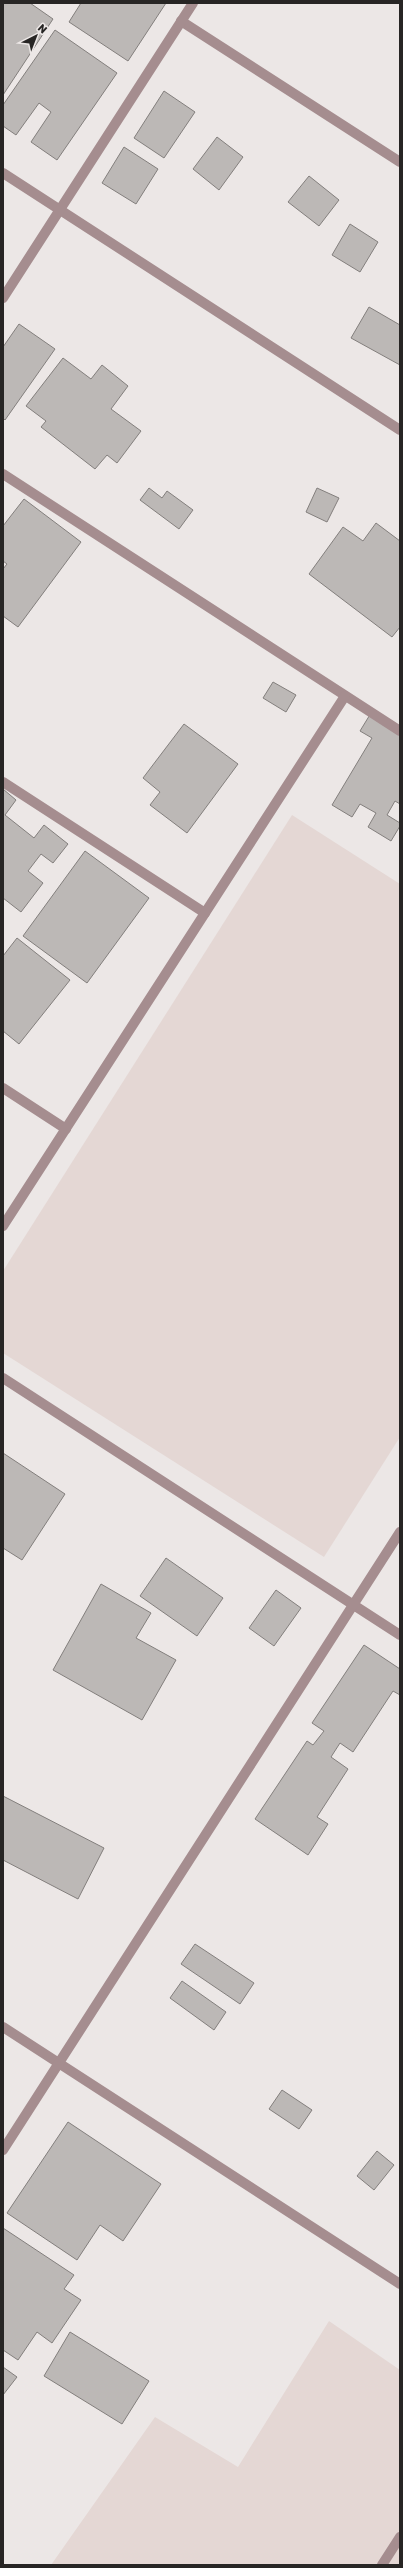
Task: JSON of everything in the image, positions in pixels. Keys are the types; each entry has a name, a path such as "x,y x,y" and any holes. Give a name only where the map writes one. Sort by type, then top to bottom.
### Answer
{"street":[{"path":"3,298 193,3"},
{"path":"181,21 400,162"},
{"path":"3,173 400,430"},
{"path":"3,474 400,731"},
{"path":"3,1226 345,696"},
{"path":"3,782 205,912"},
{"path":"3,1088 66,1129"},
{"path":"3,1378 400,1635"},
{"path":"3,2150 400,1532"},
{"path":"3,2027 400,2284"},
{"path":"382,2565 400,2538"}],"shaded area":[{"path":"292,815 400,884 400,1437 324,1557 3,1353 3,1271"},
{"path":"329,2321 400,2370 400,2565 51,2565 155,2417 238,2467"}],"building":[{"path":"3,3 30,3 53,19 3,95"},
{"path":"81,3 166,3 128,61 69,22"},
{"path":"55,30 117,73 57,160 31,142 51,112 39,103 16,135 3,126 3,105"},
{"path":"164,91 195,112 164,158 134,138"},
{"path":"217,137 243,157 219,190 193,169"},
{"path":"124,147 158,169 136,204 102,183"},
{"path":"309,176 339,200 319,226 288,202"},
{"path":"350,224 378,242 360,272 332,255"},
{"path":"369,307 400,325 400,365 351,338"},
{"path":"19,324 55,349 5,420 3,418 3,347"},
{"path":"63,358 91,379 102,365 128,386 111,409 141,431 117,463 107,455 95,469 41,427 46,421 26,406"},
{"path":"149,488 162,498 167,491 193,510 179,529 140,500"},
{"path":"317,488 339,498 327,522 306,512"},
{"path":"24,499 81,542 18,627 3,616 3,569 7,564 3,561 3,526"},
{"path":"376,523 400,541 400,627 392,637 309,574 343,527 363,541"},
{"path":"273,682 296,695 286,712 263,698"},
{"path":"371,713 400,730 400,804 395,801 387,815 400,823 400,826 391,841 368,827 376,813 360,804 352,817 332,805 372,738 360,731"},
{"path":"184,724 238,764 187,833 150,805 160,792 143,778"},
{"path":"3,789 16,800 5,815 34,838 44,825 68,844 53,863 41,854 28,871 43,883 21,912 3,898"},
{"path":"85,851 149,898 87,983 23,936"},
{"path":"17,938 70,980 19,1044 3,1031 3,956"},
{"path":"3,1453 65,1494 22,1560 3,1548"},
{"path":"166,1558 223,1598 197,1636 140,1596"},
{"path":"101,1584 151,1613 136,1638 176,1660 142,1720 53,1670"},
{"path":"276,1590 301,1608 274,1646 249,1628"},
{"path":"364,1645 400,1669 400,1695 393,1691 353,1752 340,1743 331,1757 348,1769 317,1817 328,1824 308,1855 255,1819 307,1741 313,1745 324,1731 312,1723"},
{"path":"3,1796 104,1848 78,1899 3,1860"},
{"path":"195,1944 254,1983 240,2004 181,1964"},
{"path":"182,1981 226,2012 214,2030 170,1998"},
{"path":"282,2090 312,2110 299,2129 269,2109"},
{"path":"68,2122 161,2184 123,2241 100,2225 77,2260 7,2213"},
{"path":"377,2151 394,2165 374,2190 357,2176"},
{"path":"3,2228 74,2275 64,2289 81,2300 52,2343 37,2332 18,2360 3,2350"},
{"path":"70,2332 149,2381 122,2424 44,2376"},
{"path":"3,2367 17,2377 3,2395"}]}
